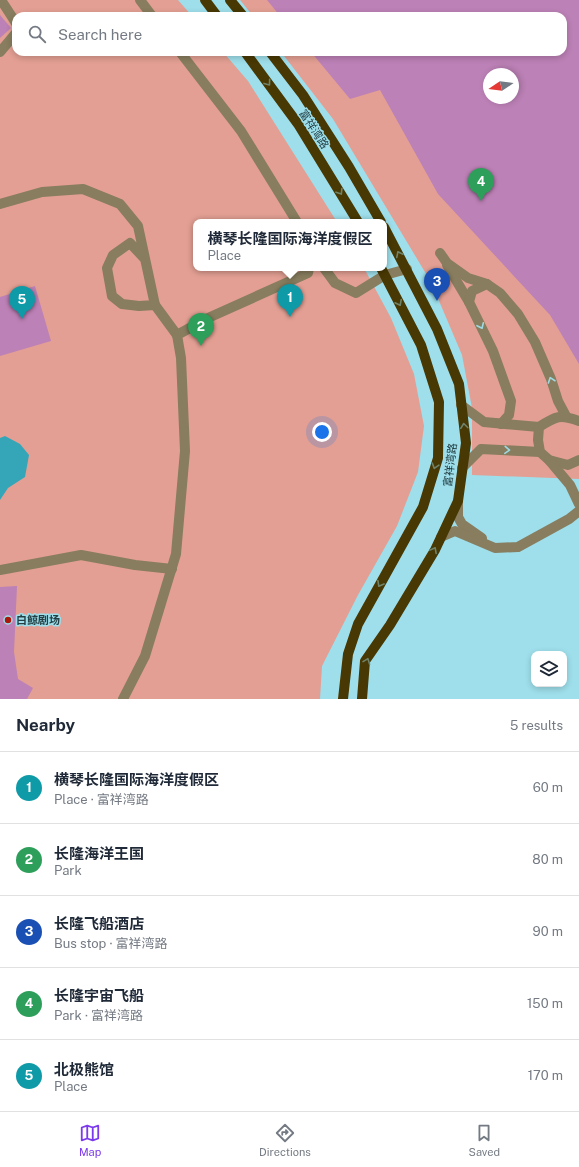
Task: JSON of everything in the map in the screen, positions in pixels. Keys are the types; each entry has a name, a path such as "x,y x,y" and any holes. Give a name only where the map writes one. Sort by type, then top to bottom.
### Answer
{"main road":[{"path":"205,0 214,12"},
{"path":"230,0 240,12"},
{"name":"富祥湾路","path":"248,56 298,124 356,219"},
{"name":"富祥湾路","path":"273,56 303,95 349,167 379,219"},
{"name":"富祥湾路","path":"362,699 365,661 390,625 435,550 458,501 466,444 459,384 438,329 387,232"},
{"name":"富祥湾路","path":"343,699 348,654 358,624 423,507 438,458 439,402 421,345 383,271"}],"lane":[{"path":"1,0 12,17"},
{"path":"140,0 149,12"},
{"path":"0,52 12,38"},
{"path":"183,56 242,131 295,219"},
{"path":"0,204 42,192 83,189 120,204 138,226 156,305 177,335 181,358 185,452 176,554 145,656 124,699"},
{"path":"145,259 130,244 113,255 107,268 112,296 122,304 139,306 156,305"},
{"path":"501,424 509,415 511,401 493,351 469,302 440,253 447,263 468,278 487,284 500,293 518,314 535,342 551,379 558,401 566,416"},
{"path":"387,271 407,269"},
{"path":"177,335 208,318 308,273 308,271"},
{"path":"326,271 335,283 356,293 383,271"},
{"path":"469,302 472,291 487,284"},
{"path":"461,405 484,422 539,427 552,419 566,416 579,421"},
{"path":"539,427 538,440 540,452"},
{"path":"462,468 480,449 540,452 549,460 570,485 579,504"},
{"path":"549,460 568,465 579,460"},
{"path":"568,465 570,485"},
{"path":"458,501 458,517 462,524 495,548"},
{"path":"441,537 455,531 495,548 518,547 569,519 579,511"},
{"path":"0,570 81,555 135,565 172,569"}],"shaded area":[{"path":"0,0 178,0 188,12 12,12 12,56 226,56 248,81 335,219 193,219 193,271 366,271 391,318 414,374 424,426 418,472 397,526 358,595 322,666 320,699 0,699"},
{"path":"240,0 579,0 579,479 472,475 472,408 462,355 431,282 333,119 284,56 567,56 567,12 250,12"}],"water":[{"path":"5,436 20,444 29,455 25,477 8,488 0,500 0,438"}],"building":[{"path":"267,0 579,0 579,364 550,315 438,194 380,90 350,99 314,56 567,56 567,12 277,12"},
{"path":"0,15 11,28 0,38"},
{"path":"35,286 51,341 0,356 0,297"},
{"name":"白鲸剧场","path":"17,586 14,652 18,679 33,688 27,699 0,699 0,587"}],"place":[{"name":"长隆宇宙飞船","path":"481,201"},
{"name":"长隆飞船酒店","path":"437,301"},
{"name":"横琴长隆国际海洋度假区","path":"290,317"},
{"name":"北极熊馆","path":"22,319"},
{"name":"长隆海洋王国","path":"201,346"},
{"name":"白鲸剧场","path":"8,620"}]}
